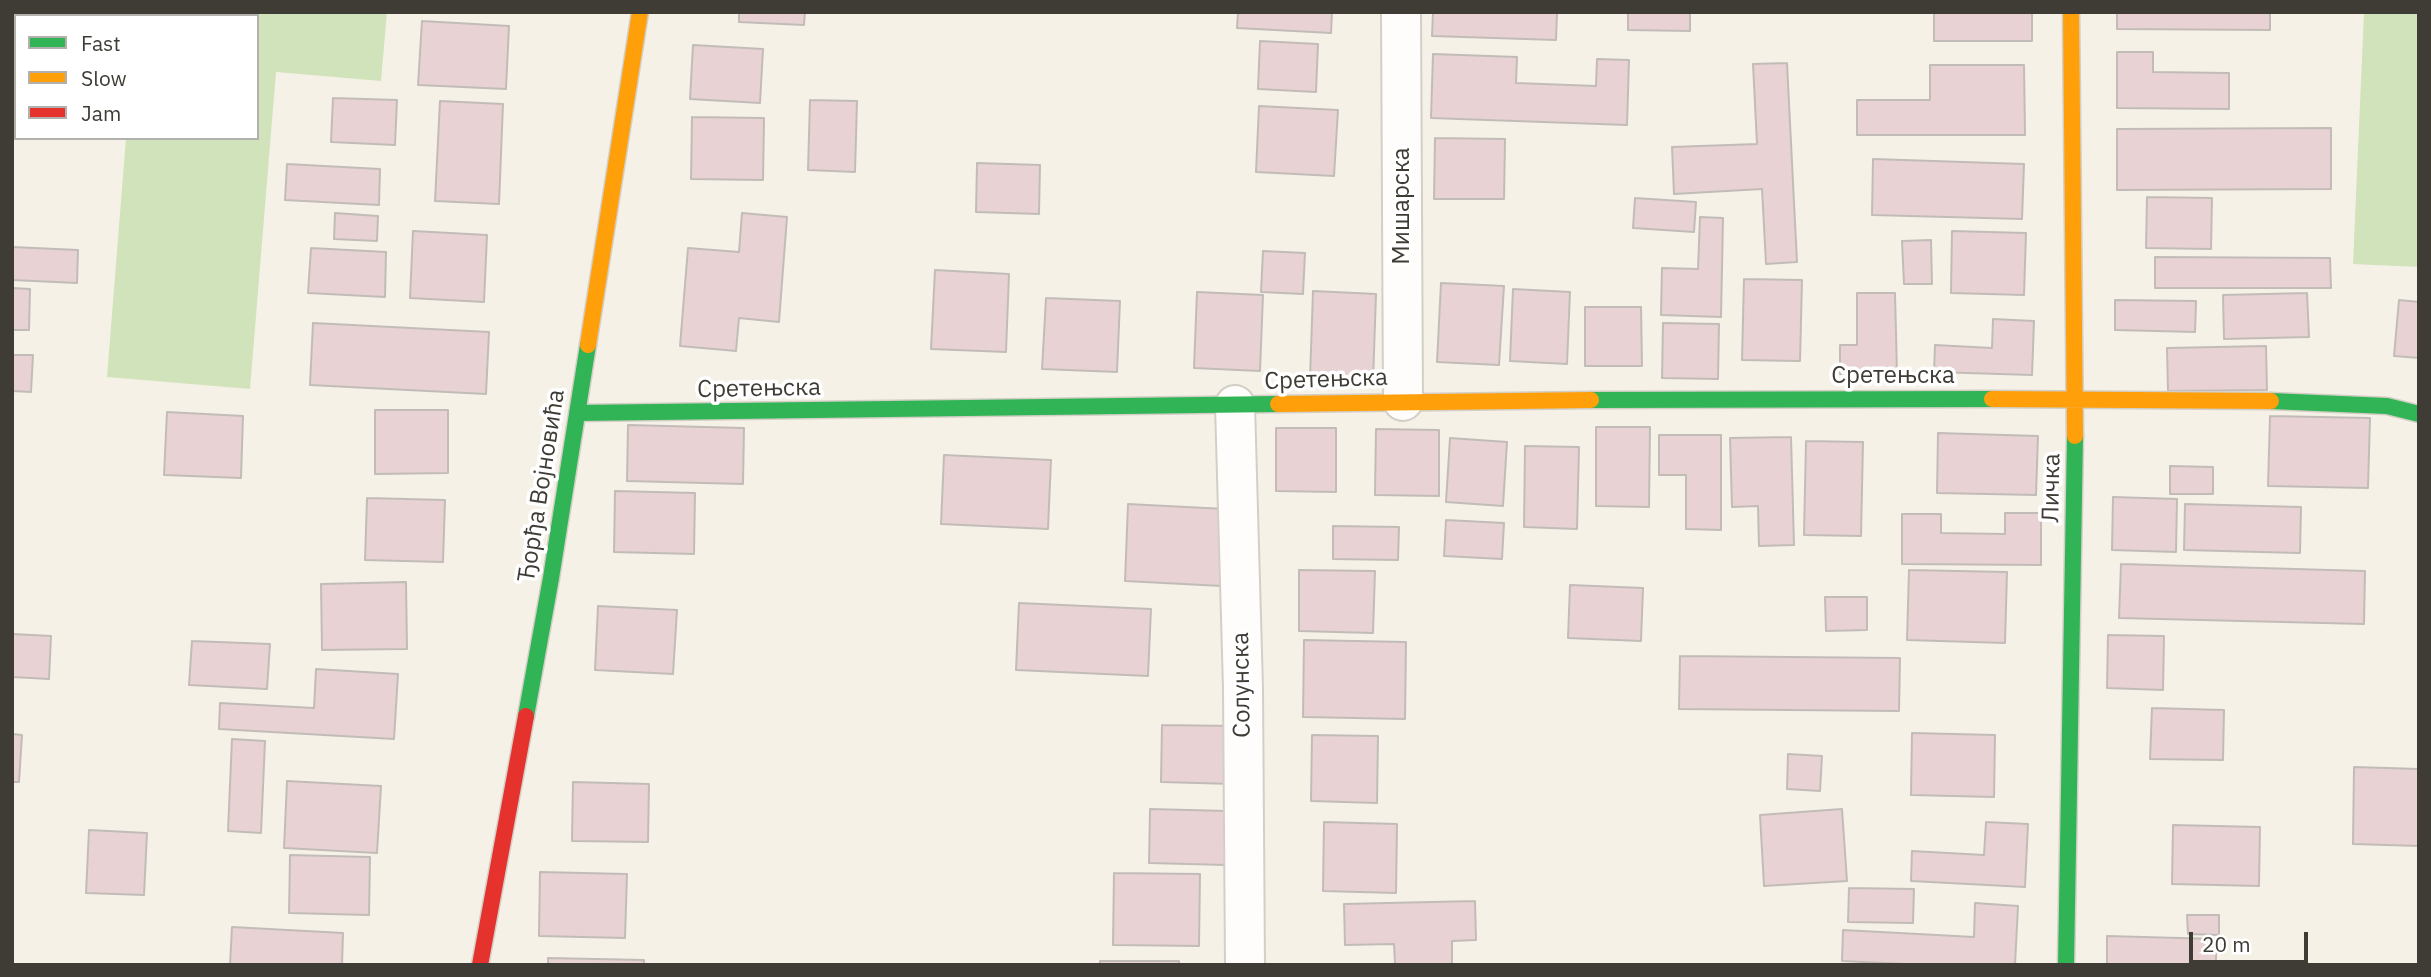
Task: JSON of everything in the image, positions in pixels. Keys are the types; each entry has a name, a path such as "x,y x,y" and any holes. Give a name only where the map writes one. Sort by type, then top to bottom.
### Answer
{"street":[{"name":"Ђорђа Војновића","path":"480,965 551,578 640,12"},
{"name":"Мишарска","path":"1401,12 1404,401"},
{"name":"Личка","path":"2066,965 2076,399 2071,12"},
{"name":"Сретењска","path":"577,413 1404,401 2076,399 2280,401 2386,406 2419,414"},
{"name":"Солунска","path":"1235,405 1243,688 1245,965"}],"green space":[{"path":"387,12 381,81 276,72 250,389 107,377 126,140 259,140 259,14 136,14"},
{"path":"2364,12 2419,12 2419,267 2353,264"}],"building":[{"path":"12,12 89,12 14,14 12,22"},
{"path":"739,12 805,12 804,25 739,22"},
{"path":"1238,12 1332,12 1331,33 1237,28"},
{"path":"1433,12 1557,12 1556,40 1432,36"},
{"path":"1628,12 1690,12 1690,31 1628,30"},
{"path":"1934,12 2032,12 2032,41 1934,41"},
{"path":"2117,12 2270,12 2270,30 2117,29"},
{"path":"422,21 509,26 506,89 418,85"},
{"path":"1260,41 1318,44 1316,92 1258,89"},
{"path":"693,45 763,49 760,103 690,99"},
{"path":"2117,52 2153,52 2153,72 2229,73 2229,109 2117,108"},
{"path":"1433,54 1517,57 1516,83 1596,86 1597,59 1629,60 1627,125 1431,118"},
{"path":"1787,63 1797,262 1766,264 1762,189 1674,194 1672,147 1757,144 1753,64"},
{"path":"12,64 14,64 14,134"},
{"path":"1930,65 2024,65 2025,135 1857,135 1857,100 1930,100"},
{"path":"333,98 397,100 395,145 331,142"},
{"path":"810,100 857,101 855,172 808,170"},
{"path":"440,101 503,104 499,204 435,201"},
{"path":"1259,106 1338,110 1334,176 1256,172"},
{"path":"692,117 764,118 763,180 691,179"},
{"path":"2331,128 2331,189 2117,190 2117,129"},
{"path":"1435,138 1505,139 1504,199 1434,199"},
{"path":"1873,159 2024,164 2022,219 1872,215"},
{"path":"977,163 1040,165 1039,214 976,212"},
{"path":"287,164 380,169 379,205 285,200"},
{"path":"2147,197 2212,198 2211,249 2146,248"},
{"path":"1635,198 1696,202 1694,232 1633,228"},
{"path":"335,213 378,216 377,241 334,239"},
{"path":"742,213 787,217 779,322 739,318 736,351 680,346 688,248 739,252"},
{"path":"1700,217 1723,218 1721,317 1661,315 1662,268 1698,269"},
{"path":"413,231 487,235 484,302 410,298"},
{"path":"1952,231 2026,233 2024,295 1951,293"},
{"path":"1931,240 1932,284 1904,284 1902,241"},
{"path":"12,247 78,250 77,283 12,280"},
{"path":"311,248 386,252 385,297 308,293"},
{"path":"1263,251 1305,253 1303,294 1261,292"},
{"path":"2155,257 2330,258 2331,288 2155,288"},
{"path":"935,270 1009,274 1006,352 931,349"},
{"path":"1744,279 1802,280 1800,361 1742,360"},
{"path":"1441,283 1504,286 1499,365 1437,362"},
{"path":"12,288 30,289 29,330 12,330"},
{"path":"1513,289 1570,292 1567,364 1510,361"},
{"path":"1313,291 1376,294 1373,382 1310,379"},
{"path":"1197,292 1263,295 1260,371 1194,368"},
{"path":"1857,293 1895,293 1897,373 1840,374 1840,345 1857,345"},
{"path":"2307,293 2309,337 2224,339 2223,295"},
{"path":"1046,298 1120,301 1117,372 1042,369"},
{"path":"2115,300 2196,301 2195,332 2115,330"},
{"path":"2399,300 2419,302 2419,358 2394,356"},
{"path":"1585,307 1641,307 1642,366 1585,366"},
{"path":"1993,319 2034,321 2032,375 1934,372 1935,345 1992,348"},
{"path":"313,323 489,332 486,394 310,385"},
{"path":"1663,323 1719,324 1718,379 1662,378"},
{"path":"2266,346 2267,390 2168,391 2167,348"},
{"path":"12,355 33,355 31,392 12,391"},
{"path":"375,410 448,410 448,473 375,474"},
{"path":"167,412 243,416 241,478 164,475"},
{"path":"2270,416 2370,418 2368,488 2268,486"},
{"path":"628,425 744,428 743,484 627,481"},
{"path":"1596,427 1650,427 1649,507 1596,506"},
{"path":"1276,428 1336,428 1336,492 1276,491"},
{"path":"1376,429 1439,430 1439,496 1375,495"},
{"path":"1938,433 2038,436 2036,495 1937,493"},
{"path":"1659,435 1721,435 1721,530 1686,529 1686,475 1659,475"},
{"path":"1791,437 1794,545 1759,546 1758,506 1732,507 1730,438"},
{"path":"1450,438 1507,442 1503,506 1446,502"},
{"path":"1806,441 1863,442 1861,536 1804,535"},
{"path":"1525,446 1579,447 1577,529 1524,527"},
{"path":"944,455 1051,460 1048,529 941,524"},
{"path":"2170,466 2213,467 2213,494 2170,494"},
{"path":"615,491 695,493 694,554 614,552"},
{"path":"2113,497 2177,499 2176,552 2112,550"},
{"path":"367,498 445,500 443,562 365,560"},
{"path":"1128,504 1225,509 1222,586 1125,581"},
{"path":"2185,504 2301,507 2300,553 2184,550"},
{"path":"2005,513 2041,513 2041,565 1902,564 1902,514 1941,514 1941,533 2005,534"},
{"path":"1446,520 1504,523 1502,559 1444,556"},
{"path":"1333,526 1399,527 1398,560 1333,559"},
{"path":"2121,564 2365,571 2364,624 2119,618"},
{"path":"1299,570 1375,571 1373,633 1299,631"},
{"path":"1909,570 2007,572 2005,643 1907,640"},
{"path":"406,582 407,649 322,650 321,584"},
{"path":"1570,585 1643,588 1641,641 1568,638"},
{"path":"1825,597 1867,597 1867,630 1826,631"},
{"path":"1019,603 1151,609 1148,676 1016,670"},
{"path":"598,606 677,610 673,674 595,670"},
{"path":"12,634 51,636 49,679 12,677"},
{"path":"2108,635 2164,636 2163,690 2107,688"},
{"path":"1304,640 1406,642 1405,719 1303,717"},
{"path":"192,641 270,644 267,689 189,685"},
{"path":"1680,656 1900,658 1899,711 1679,709"},
{"path":"316,669 398,674 394,739 219,729 220,703 314,708"},
{"path":"2152,708 2224,710 2223,760 2150,759"},
{"path":"1162,725 1233,726 1233,784 1161,782"},
{"path":"1912,733 1995,735 1994,797 1911,795"},
{"path":"12,734 22,735 19,782 12,782"},
{"path":"1312,735 1378,736 1377,803 1311,801"},
{"path":"232,739 265,741 261,833 228,831"},
{"path":"1788,754 1822,756 1820,791 1787,789"},
{"path":"2354,767 2419,769 2419,846 2353,844"},
{"path":"287,781 381,786 377,853 284,848"},
{"path":"573,782 649,784 648,842 572,841"},
{"path":"1150,809 1227,811 1226,865 1149,863"},
{"path":"1842,809 1847,881 1764,886 1760,815"},
{"path":"1324,822 1397,824 1396,893 1323,891"},
{"path":"1986,822 2028,824 2025,887 1911,881 1912,851 1984,855"},
{"path":"2173,825 2260,827 2259,886 2172,884"},
{"path":"89,830 147,833 144,895 86,893"},
{"path":"290,855 370,857 369,915 289,913"},
{"path":"540,872 627,874 625,938 539,936"},
{"path":"1114,873 1200,874 1199,946 1113,945"},
{"path":"1849,888 1914,889 1913,923 1848,922"},
{"path":"1475,901 1476,940 1452,941 1452,965 1395,965 1394,944 1345,945 1344,904"},
{"path":"1975,903 2018,906 2015,965 1842,961 1843,930 1974,937"},
{"path":"2187,915 2219,915 2219,935 2188,934"},
{"path":"232,927 343,933 342,965 230,965"},
{"path":"2107,936 2216,939 2216,965 2107,965"},
{"path":"548,958 644,960 644,965 548,965"},
{"path":"1100,961 1179,961 1179,965 1100,965"}],"traffic: fast":[{"path":"526,716 588,345"},
{"path":"1591,400 1992,399"},
{"path":"2271,401 2387,406 2419,414"},
{"path":"577,413 1278,404"},
{"path":"2066,965 2075,436"}],"traffic: slow":[{"path":"588,345 640,12"},
{"path":"2071,12 2075,436"},
{"path":"1992,399 2271,401"},
{"path":"1278,404 1591,400"}],"traffic: jam":[{"path":"480,965 526,716"}]}
